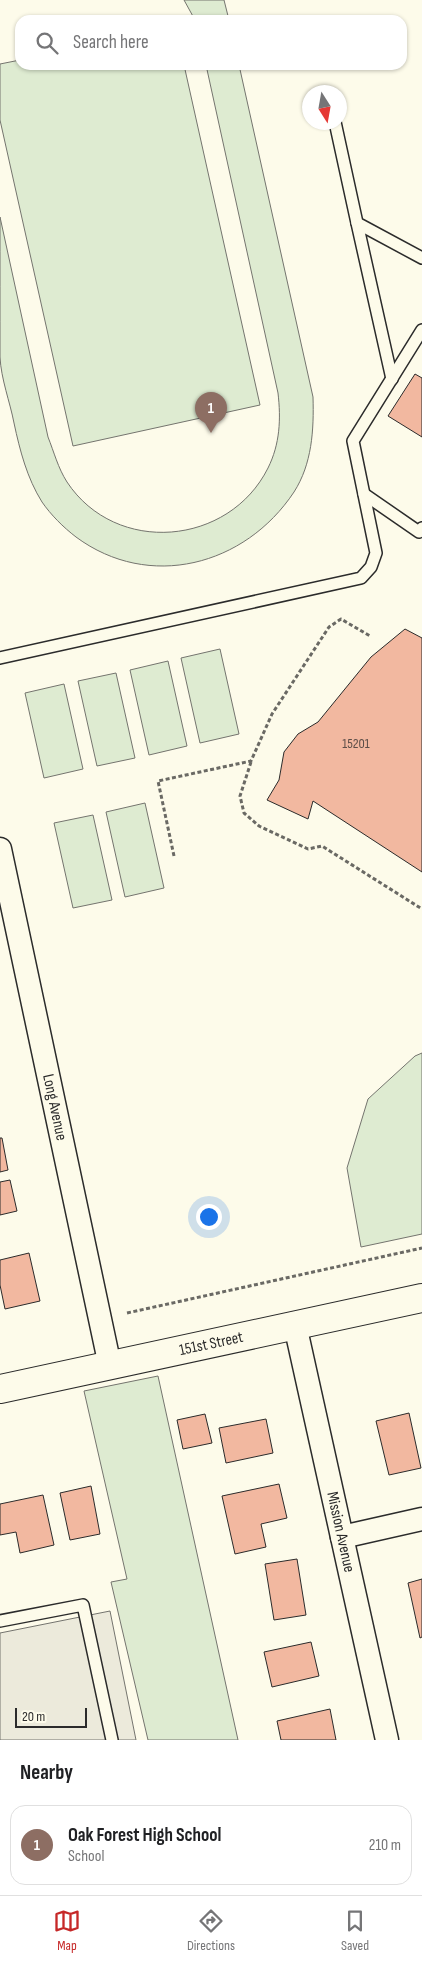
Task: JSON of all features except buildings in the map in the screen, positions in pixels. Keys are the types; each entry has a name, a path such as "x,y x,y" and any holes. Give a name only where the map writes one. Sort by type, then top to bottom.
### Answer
{"street":[{"name":"Long Avenue","path":"0,849 110,1366"},
{"name":"151st Street","path":"0,1389 422,1298"},
{"name":"Mission Avenue","path":"295,1326 387,1740"},
{"path":"342,1537 422,1519"}],"lane":[{"path":"338,130 392,379"},
{"path":"357,223 422,258"},
{"path":"0,658 361,578 371,567 376,553 353,441 422,330"},
{"path":"364,494 419,532 422,528"},
{"path":"0,1621 83,1605 112,1740"}],"path":[{"path":"370,636 341,619 329,627 272,714 251,761 240,796 244,813 259,826 308,850 322,846 422,909"},
{"path":"174,856 158,781 251,761"},
{"path":"127,1312 422,1248"}],"green space":[{"path":"184,0 224,0 228,15 192,15"},
{"path":"15,61 15,70 185,70 260,405 73,446 0,120 0,64"},
{"path":"207,70 240,70 313,397 311,446 305,470 294,492 274,517 250,538 223,553 194,562 164,566 134,563 104,554 71,533 53,516 42,502 28,474 4,382 0,357 0,217 48,437 64,477 88,506 114,522 142,531 171,532 200,526 227,514 250,494 272,459 279,431 278,393"},
{"path":"220,649 239,734 200,743 181,658"},
{"path":"168,661 187,746 149,755 130,670"},
{"path":"116,673 135,758 97,766 78,681"},
{"path":"64,684 83,769 44,778 25,693"},
{"path":"145,803 164,888 125,897 106,812"},
{"path":"93,815 112,900 73,908 54,823"},
{"path":"422,1053 422,1234 361,1247 347,1168 368,1099 415,1056"},
{"path":"158,1376 238,1740 148,1740 111,1582 127,1579 84,1391"}],"shaded area":[{"path":"110,1611 136,1740 0,1740 0,1633"}],"place":[{"name":"Oak Forest High School","path":"211,433"}]}
